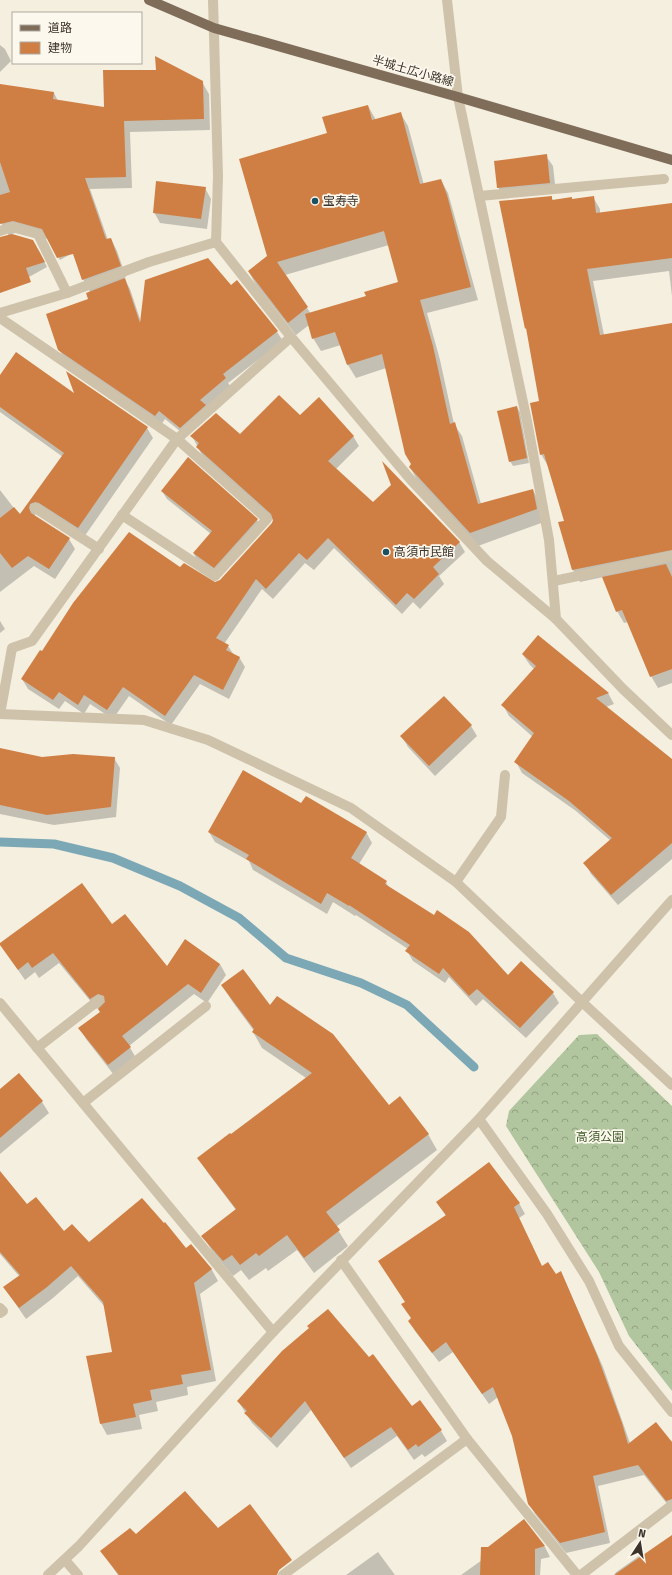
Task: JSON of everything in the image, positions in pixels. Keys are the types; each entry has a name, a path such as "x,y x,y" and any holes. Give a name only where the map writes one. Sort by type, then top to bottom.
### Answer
{"main road":[{"name":"半城土広小路線","path":"149,0 214,28 458,97 672,160"}],"street":[{"path":"213,0 218,176 216,242 291,337 411,480 487,561 556,619 622,689 672,735"},
{"path":"447,0 458,97 527,420 550,540 556,619"},
{"path":"479,196 664,179"},
{"path":"0,231 12,227 38,234 67,293"},
{"path":"0,313 67,293 149,262 216,242"},
{"path":"0,318 177,439 268,519 216,576 122,515"},
{"path":"291,337 177,439 32,641 12,648 0,714 144,720 208,740 351,808 456,882 672,1085"},
{"path":"35,508 99,549"},
{"path":"554,581 672,556"},
{"path":"456,882 501,817 505,775"},
{"path":"48,1575 65,1560 272,1332 479,1119 672,900"},
{"path":"37,1048 99,1000"},
{"path":"0,1003 272,1332"},
{"path":"84,1103 206,1006"},
{"path":"479,1119 547,1214 589,1281 619,1346 672,1412"},
{"path":"341,1260 466,1439 577,1575"},
{"path":"0,1308 3,1311 0,1313"},
{"path":"282,1575 466,1439"},
{"path":"581,1575 672,1505"},
{"path":"65,1560 78,1575"}],"green space":[{"name":"高須公園","path":"597,1034 672,1106 672,1391 629,1336 599,1272 506,1126 509,1111 579,1035"}],"building":[{"path":"155,56 203,81 204,119 124,121 126,177 85,178 106,239 111,238 121,266 82,280 73,254 57,258 42,229 13,221 0,224 0,195 10,192 0,162 0,84 54,92 53,99 104,107 103,70 156,70"},
{"path":"368,105 372,120 401,112 420,184 441,179 447,195 471,287 420,300 433,346 450,424 455,422 478,504 533,489 537,509 470,533 409,467 411,464 405,454 382,354 347,365 335,332 312,339 305,314 366,296 364,292 398,282 384,231 277,262 308,307 288,323 248,271 267,256 239,159 327,133 322,117"},
{"path":"547,154 550,183 497,188 494,161"},
{"path":"156,181 206,187 201,219 153,213"},
{"path":"552,196 552,200 594,196 596,213 672,203 672,258 587,269 600,335 672,323 672,550 572,570 558,522 564,521 544,454 540,455 530,403 539,401 526,328 525,329 499,201"},
{"path":"12,234 33,240 45,262 26,268 31,282 0,293 0,237"},
{"path":"208,258 231,285 237,280 278,331 223,374 226,378 200,400 206,405 180,428 159,411 155,416 58,350 46,314 88,299 86,293 125,278 140,323 145,280"},
{"path":"16,352 74,393 66,371 148,427 78,528 39,503 35,502 30,504 29,508 31,513 70,538 49,569 28,556 12,568 0,553 0,518 14,507 20,514 64,453 0,407 0,375"},
{"path":"279,395 300,415 319,397 354,436 328,461 373,502 391,485 382,461 460,542 433,567 439,574 414,599 407,593 396,605 328,538 307,560 299,553 266,589 256,579 216,638 229,645 226,650 240,657 223,690 194,675 165,716 123,687 107,710 84,695 78,705 59,692 53,700 21,679 40,650 42,651 73,603 129,532 180,567 184,563 215,582 220,580 272,523 273,520 271,514 196,447 199,443 190,436 216,413 240,434"},
{"path":"517,406 527,458 509,462 497,411"},
{"path":"188,457 258,519 214,568 193,553 212,531 161,491"},
{"path":"666,564 672,577 672,669 650,677 622,610 616,612 602,577"},
{"path":"538,635 609,693 596,698 672,759 672,843 611,895 583,863 612,838 569,801 514,762 534,733 501,705 536,666 522,654"},
{"path":"444,696 472,725 429,766 400,736"},
{"path":"0,748 42,757 73,754 115,757 111,807 47,815 0,805"},
{"path":"243,770 301,803 306,796 367,832 351,858 387,881 385,884 434,915 437,910 469,932 508,975 521,961 554,992 520,1028 477,989 469,996 443,968 439,974 405,951 410,945 349,905 327,893 321,904 246,859 249,855 208,832"},
{"path":"82,883 112,924 125,914 167,966 185,939 220,964 201,993 188,984 122,1036 131,1047 108,1065 78,1028 100,1012 98,1009 105,1002 104,996 98,994 90,999 53,953 32,968 28,962 18,970 0,945 0,943"},
{"path":"243,969 270,1005 277,996 333,1034 389,1105 400,1096 429,1134 326,1212 340,1230 304,1258 287,1235 259,1256 256,1253 240,1265 232,1255 223,1261 201,1236 236,1209 197,1158 312,1073 252,1032 254,1029 221,985"},
{"path":"19,1073 43,1101 0,1138 0,1089"},
{"path":"489,1162 520,1203 514,1207 542,1266 548,1262 556,1274 561,1271 597,1355 622,1423 628,1444 656,1422 672,1442 672,1499 666,1501 638,1465 593,1476 605,1532 560,1543 528,1504 512,1436 493,1387 482,1394 446,1342 432,1353 408,1321 411,1318 401,1304 405,1302 378,1261 446,1215 436,1202"},
{"path":"0,1171 27,1204 36,1197 64,1231 72,1224 89,1242 142,1198 164,1223 165,1222 186,1248 191,1244 212,1269 194,1283 211,1370 181,1375 183,1384 150,1390 152,1400 133,1404 136,1417 100,1424 86,1356 112,1352 103,1302 71,1266 47,1287 19,1308 3,1287 20,1275 0,1252"},
{"path":"328,1309 369,1357 373,1354 412,1406 420,1400 442,1430 418,1447 416,1444 408,1450 391,1427 344,1458 305,1401 271,1438 244,1413 247,1411 237,1401 282,1351 309,1328 307,1326"},
{"path":"185,1491 218,1528 250,1504 292,1560 279,1570 277,1575 119,1575 100,1551 130,1528 136,1534"},
{"path":"524,1519 545,1546 535,1549 535,1575 480,1575 481,1547 488,1547"},
{"path":"672,1535 672,1575 614,1575"}],"waterway":[{"path":"0,842 54,844 113,858 180,886 239,918 286,958 361,983 407,1005 474,1067"}],"place":[{"name":"宝寿寺","path":"315,201"},
{"name":"高須市民館","path":"386,552"}]}
